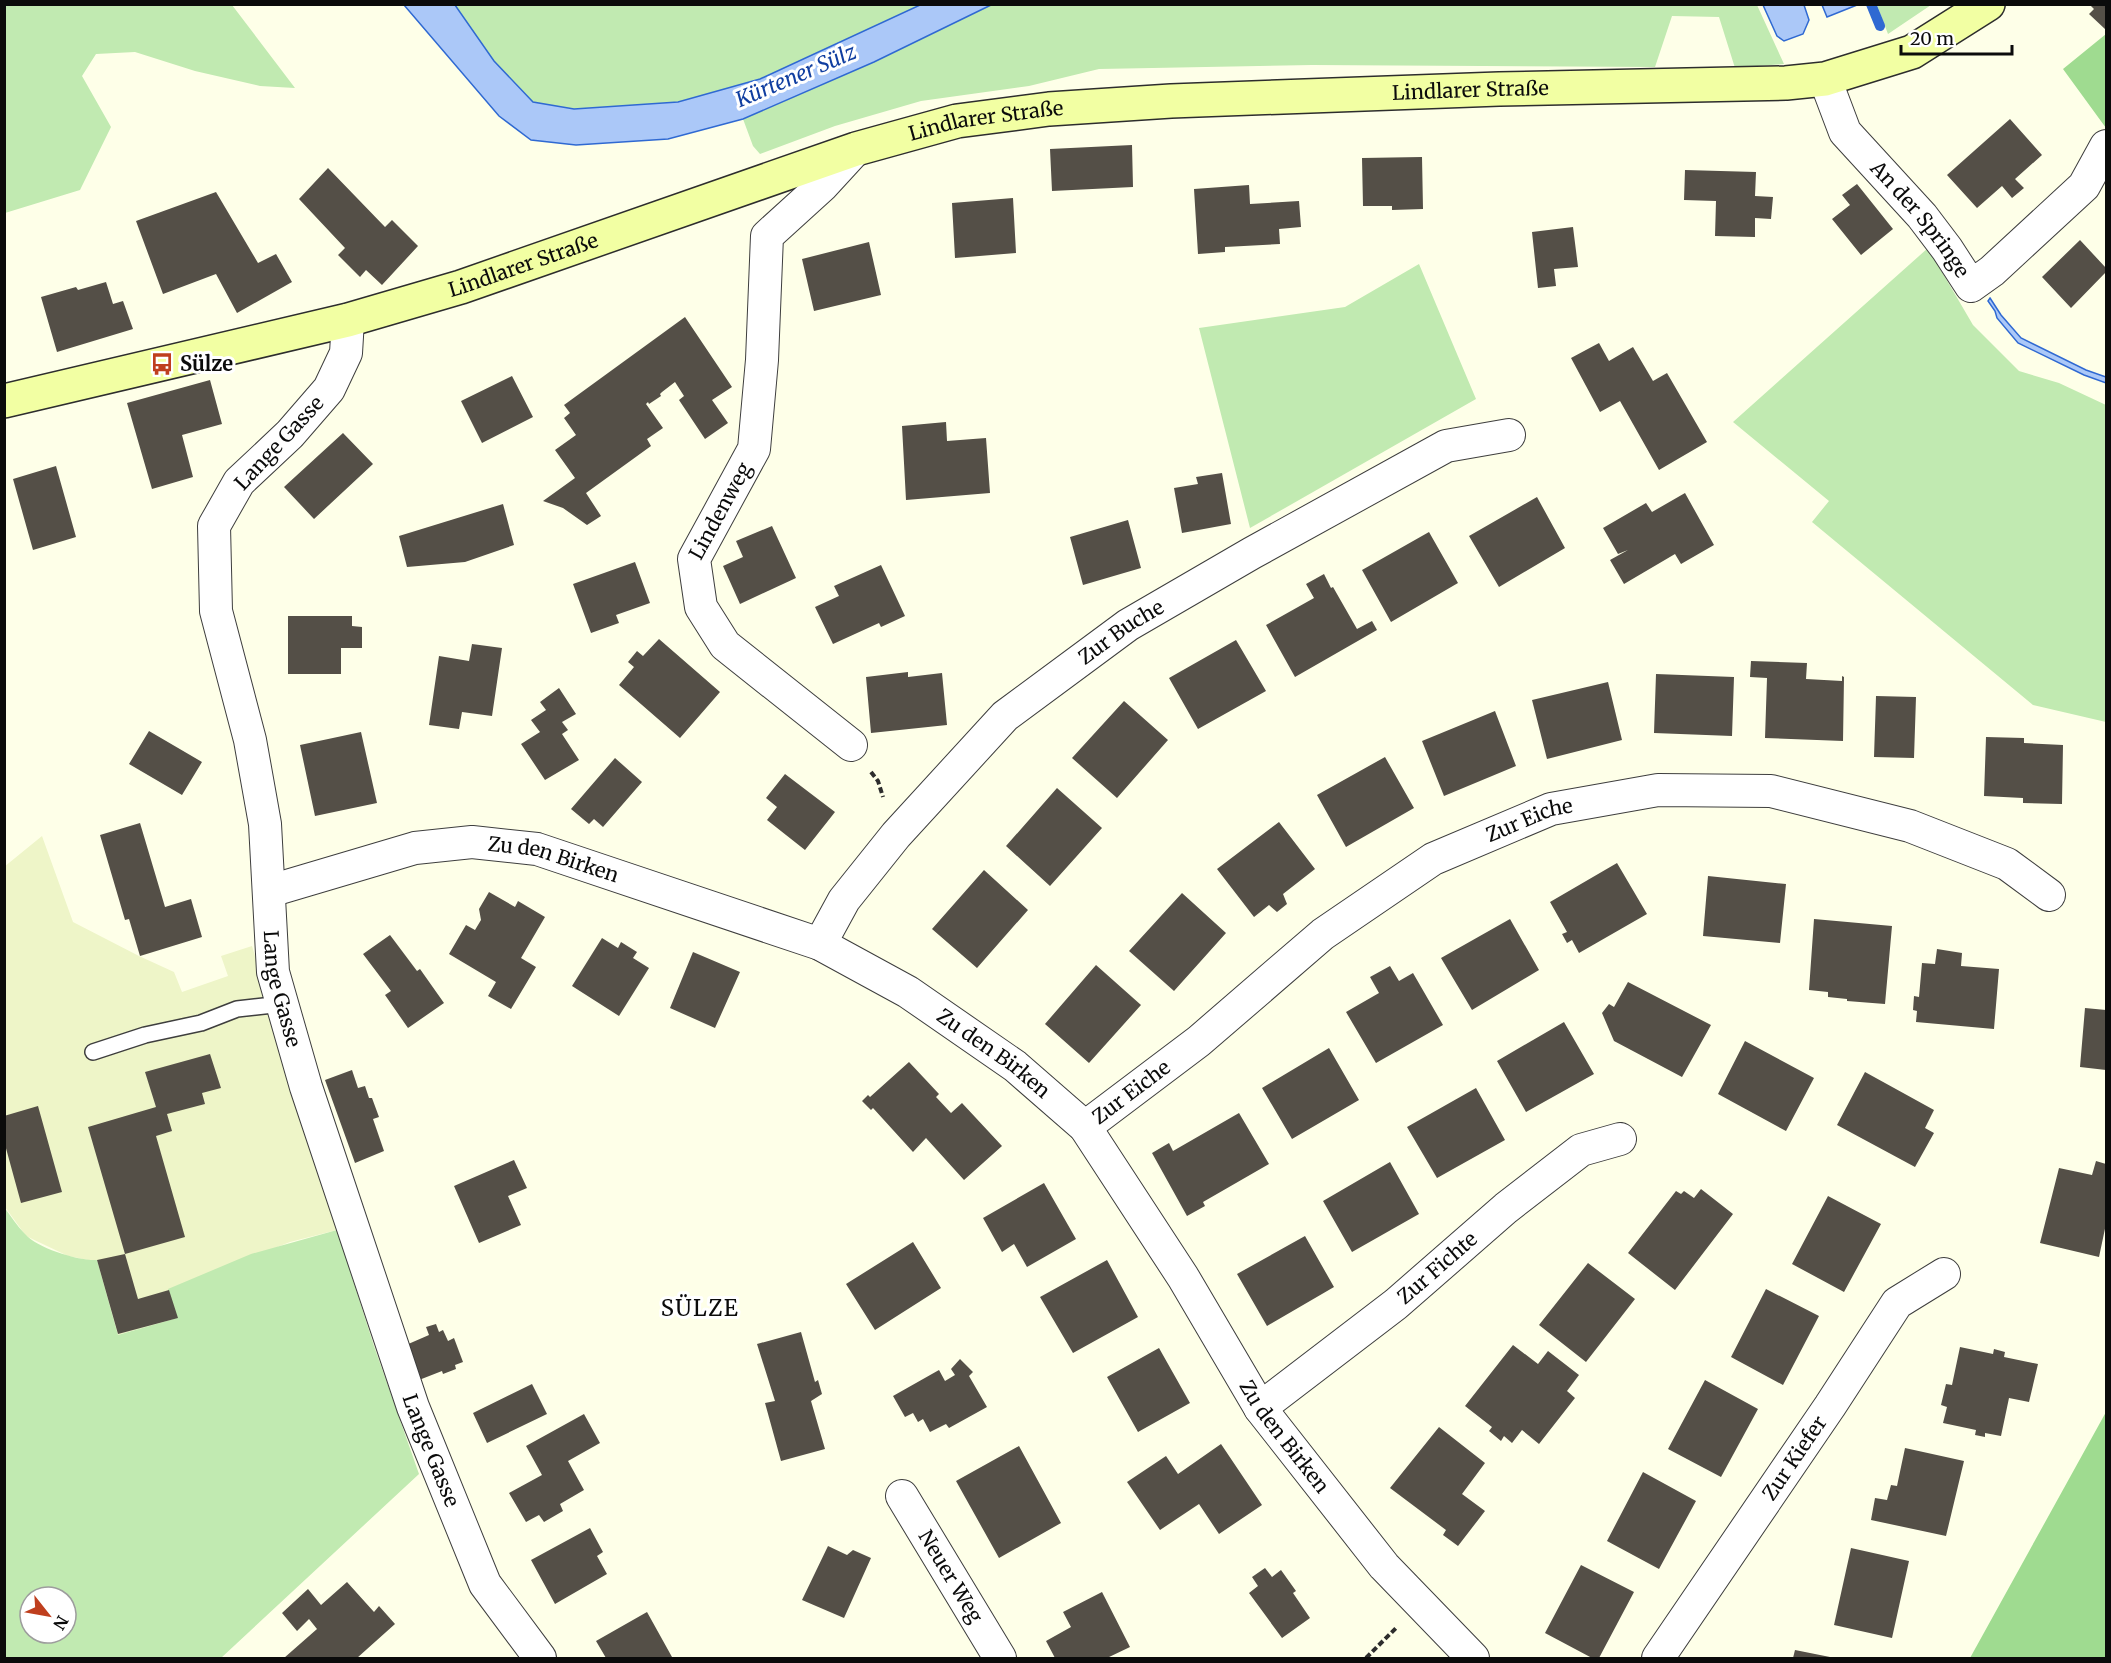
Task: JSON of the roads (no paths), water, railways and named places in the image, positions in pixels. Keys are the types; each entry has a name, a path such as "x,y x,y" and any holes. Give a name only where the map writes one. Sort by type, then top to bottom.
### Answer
{"main road":[{"name":"Lindlarer Straße","path":"4,402 348,320 461,287 856,149 957,121 1049,109 1171,101 1499,88 1786,83 1825,79 1912,52 1988,4"}],"street":[{"name":"An der Springe","path":"1825,79 1845,132 1922,216 1971,286 1992,270 2084,186 2106,146"},
{"name":"Lindenweg","path":"850,745 725,645 701,607 694,559 754,449 762,360 767,236 822,186 856,149"},
{"name":"Lange Gasse","path":"348,320 346,353 329,389 290,434 239,482 214,526 216,611 250,740 266,824 273,972 282,1004 352,1227 413,1407 485,1584 540,1659"},
{"name":"Zur Buche","path":"820,944 844,900 896,835 1005,716 1128,625 1252,553 1446,446 1509,435"},
{"name":"Zur Eiche","path":"1085,1127 1199,1041 1323,934 1433,859 1551,809 1658,790 1771,791 1910,826 2007,864 2049,895"},
{"name":"Zu den Birken","path":"270,891 415,848 472,842 537,849 820,944 908,992 1015,1066 1085,1127 1183,1277 1260,1408 1384,1566 1473,1659"},
{"name":"Zur Fichte","path":"1260,1408 1396,1304 1506,1208 1581,1150 1620,1139"},
{"name":"Zur Kiefer","path":"1658,1659 1897,1304 1944,1274"},
{"name":"Neuer Weg","path":"902,1496 1000,1659"}],"lane":[{"path":"93,1052 145,1035 201,1023 237,1010 282,1004"}],"water":[{"name":"Kürtener Sülz","path":"404,5 455,5 494,61 533,102 574,109 678,102 760,79 920,5 991,5 874,62 743,119 668,139 576,145 531,140 499,116"},
{"path":"1763,5 1804,5 1809,20 1803,34 1784,41 1777,36"},
{"path":"1822,5 1857,5 1827,17"},
{"path":"1990,298 2021,338 2086,370 2106,377 2106,383 2084,375 2018,343 1997,318 1988,301"}],"waterway":[{"path":"1871,4 1880,26"}],"place":[{"name":"Sülze","path":"162,364"}],"district":[{"name":"SÜLZE","path":"700,1308"}]}
